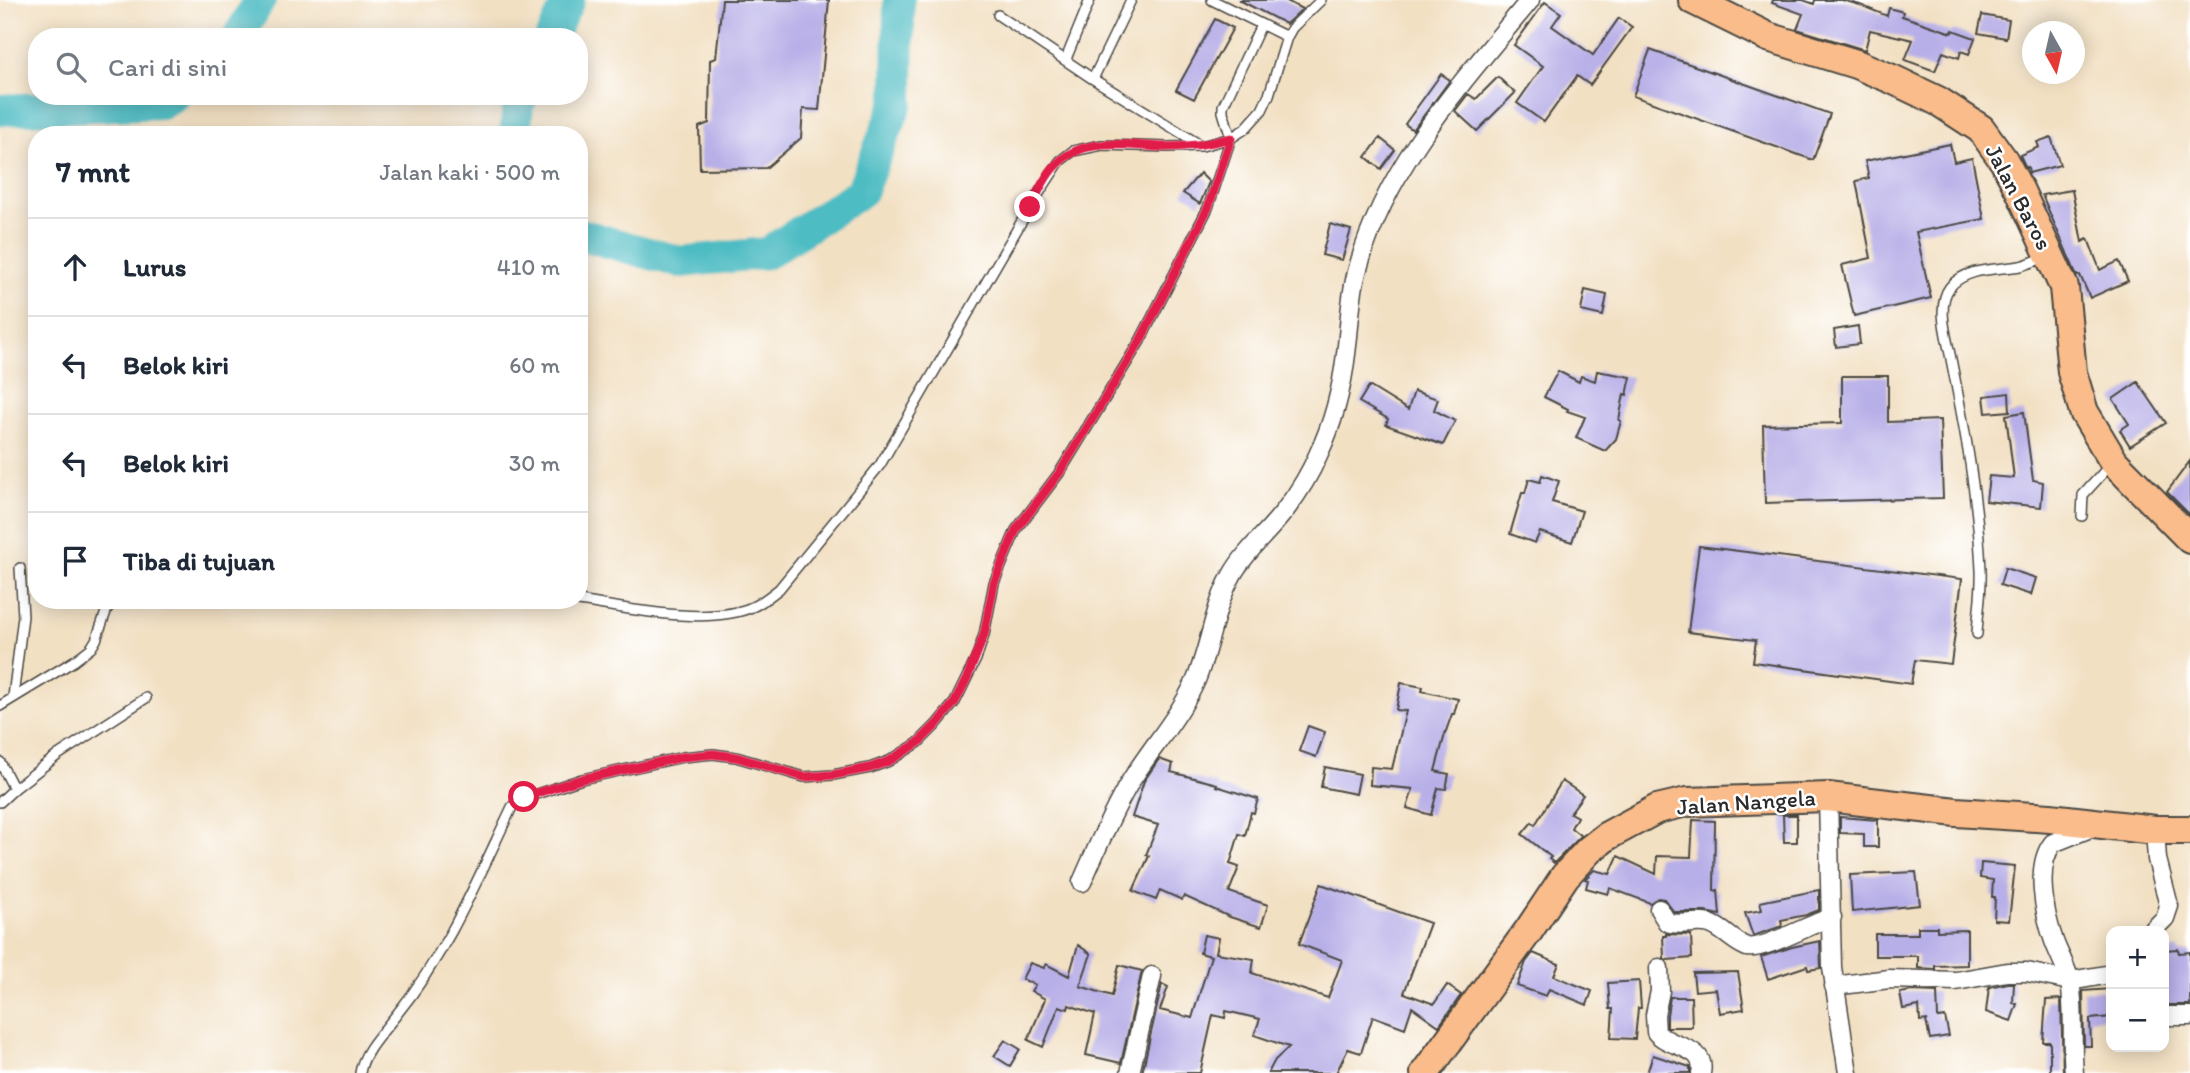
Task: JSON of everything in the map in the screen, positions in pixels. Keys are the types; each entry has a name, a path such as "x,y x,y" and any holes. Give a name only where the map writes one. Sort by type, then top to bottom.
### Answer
{"main road":[{"name":"Jalan Baros","path":"1693,0 1768,37 1856,64 1892,79 1938,101 1981,129 2021,191 2064,287 2072,372 2084,412 2113,461 2190,539"},
{"name":"Jalan Nangela","path":"1425,1073 1565,876 1589,849 1657,809 1687,802 1828,797 1956,812 2190,831"}],"street":[{"path":"1082,882 1111,814 1195,681 1225,589 1233,573 1285,510 1318,456 1332,424 1346,358 1357,268 1367,237 1401,167 1454,93 1530,0"},
{"path":"1828,797 1834,986 1848,1073"},
{"path":"2074,1073 2070,981 2047,916 2043,886 2045,860 2048,848 2053,843 2105,823"},
{"path":"2155,830 2157,859 2169,906 2165,918 2157,926"},
{"path":"1660,909 1667,922 1710,924 1735,941 1753,948 1767,945 1832,917"},
{"path":"1659,968 1656,1032 1664,1039 1700,1056 1701,1073"},
{"path":"1834,986 1889,979 1956,981 2007,972 2027,972 2070,981 2106,975"},
{"path":"1130,1073 1152,976"},
{"path":"2169,1016 2190,1016"}],"lane":[{"path":"1066,59 1090,0"},
{"path":"1093,79 1131,0"},
{"path":"1212,0 1287,37"},
{"path":"588,602 673,614 703,615 742,610 764,601 779,589 880,465 1030,207 1060,161 1073,151 1102,145 1202,146 1231,138 1245,129 1262,110 1287,37 1302,17 1321,0"},
{"path":"998,15 1093,79 1202,146"},
{"path":"360,1073 365,1058 419,987 451,936 512,807 519,800 582,779 683,757 713,754 736,757 804,777 833,775 870,768 889,761 918,743 936,725 955,702 976,659 984,635 994,583 1016,530 1060,472 1140,341 1208,208 1231,138 1223,106 1261,24"},
{"path":"1977,634 1981,571 1975,500 1948,340 1945,296 1954,282 1965,276 2022,266 2050,256"},
{"path":"2082,516 2083,495 2113,461"},
{"path":"13,697 23,616 20,568"},
{"path":"0,706 91,648 107,609"},
{"path":"0,802 58,755 146,698"},
{"path":"0,762 14,789"}],"building":[{"path":"722,0 829,0 819,110 803,109 801,138 766,168 700,169 699,127 709,123 710,60 716,58"},
{"path":"1239,0 1285,0 1302,9 1286,24"},
{"path":"1773,0 1803,0 1814,4 1815,0 1842,0 1887,16 1889,8 1903,12 1902,16 1975,38 1969,54 1961,51 1959,58 1943,52 1935,71 1905,60 1913,40 1870,30 1865,50 1797,29 1803,14 1772,3"},
{"path":"1545,2 1561,13 1552,26 1593,55 1619,18 1632,27 1590,85 1577,76 1544,122 1517,103 1543,66 1514,45"},
{"path":"1982,15 2009,20 2006,38 1978,33"},
{"path":"1215,19 1233,28 1194,99 1176,90"},
{"path":"1650,50 1830,114 1813,160 1633,96"},
{"path":"1441,74 1450,80 1413,130 1405,124"},
{"path":"1498,77 1515,93 1477,131 1455,111 1468,94 1476,99"},
{"path":"2051,137 2060,165 2029,173 2020,155 2039,147 2037,142"},
{"path":"1380,138 1395,150 1381,169 1366,157"},
{"path":"1950,144 1954,162 1972,158 1984,219 1916,232 1931,298 1854,316 1842,265 1871,258 1856,181 1869,178 1865,161"},
{"path":"1200,173 1209,182 1200,204 1183,193"},
{"path":"2072,190 2082,242 2088,239 2100,270 2119,261 2128,281 2090,298 2080,275 2077,276 2042,195"},
{"path":"1330,224 1351,230 1342,260 1322,255"},
{"path":"1585,290 1607,295 1603,316 1581,311"},
{"path":"1858,326 1860,344 1836,347 1834,330"},
{"path":"1558,371 1579,382 1581,376 1595,381 1597,371 1631,377 1627,395 1624,394 1616,439 1605,451 1576,438 1585,417 1567,411 1568,409 1544,397"},
{"path":"1842,376 1888,376 1888,422 1940,420 1943,498 1765,503 1763,425 1842,423"},
{"path":"2138,382 2166,423 2130,446 2120,430 2129,424 2113,399"},
{"path":"1369,386 1408,410 1414,391 1438,399 1434,410 1455,421 1443,445 1386,425 1388,419 1359,402"},
{"path":"2009,393 2010,411 1986,413 1984,396"},
{"path":"2024,412 2033,480 2043,482 2041,507 1986,501 1989,476 2014,478 2006,415"},
{"path":"2190,461 2190,515 2167,492"},
{"path":"1542,475 1559,481 1552,502 1582,511 1572,542 1540,532 1535,543 1510,534 1529,479 1540,482"},
{"path":"1699,546 1962,579 1951,664 1915,660 1911,684 1753,662 1756,640 1688,632"},
{"path":"2005,568 2036,578 2031,595 2000,585"},
{"path":"1401,683 1458,699 1435,771 1449,774 1446,789 1438,788 1431,815 1407,808 1413,789 1370,785 1371,767 1392,769 1406,711 1396,710"},
{"path":"1308,726 1325,732 1316,757 1299,751"},
{"path":"1159,759 1173,764 1171,772 1217,784 1216,786 1258,799 1254,813 1251,812 1245,836 1239,834 1230,864 1239,867 1229,892 1268,905 1261,927 1230,917 1184,896 1182,900 1160,890 1156,900 1133,891 1149,856 1146,855 1158,825 1132,817 1144,781"},
{"path":"1325,767 1360,774 1356,794 1321,787"},
{"path":"1562,781 1583,795 1570,813 1577,817 1571,828 1581,836 1554,863 1549,859 1551,857 1522,834 1532,822 1535,825"},
{"path":"1783,815 1797,815 1797,842 1784,842"},
{"path":"1840,817 1878,820 1878,847 1864,847 1864,834 1840,833"},
{"path":"1693,820 1715,821 1714,891 1718,890 1720,915 1674,912 1664,899 1658,898 1650,903 1610,888 1608,894 1586,888 1588,880 1585,879 1594,870 1610,874 1618,856 1656,874 1657,856 1691,857"},
{"path":"1981,863 2015,866 2009,921 1994,920 1993,880 1980,878"},
{"path":"1916,872 1920,905 1852,912 1850,875"},
{"path":"1321,884 1430,923 1404,993 1434,1004 1447,985 1461,995 1439,1026 1412,1007 1405,1028 1373,1016 1361,1053 1348,1049 1336,1073 1268,1073 1275,1060 1289,1047 1254,1035 1260,1019 1226,1011 1225,1018 1213,1015 1200,1073 1142,1073 1162,984 1168,987 1160,1010 1192,1018 1211,956 1200,953 1204,935 1219,938 1216,953 1254,959 1252,973 1328,998 1342,960 1299,944"},
{"path":"1819,890 1819,910 1781,920 1782,926 1753,936 1745,913 1762,910 1760,902"},
{"path":"1918,927 1937,927 1937,931 1967,930 1967,965 1918,968 1918,956 1875,956 1875,934 1918,934"},
{"path":"1691,935 1692,958 1664,958 1663,936"},
{"path":"1820,941 1821,968 1808,970 1807,966 1768,979 1761,957"},
{"path":"1078,945 1091,954 1080,986 1112,996 1119,965 1142,971 1121,1063 1086,1055 1095,1014 1069,1005 1068,1009 1059,1006 1043,1047 1028,1040 1045,999 1031,991 1035,985 1022,979 1030,963 1044,968 1046,964 1069,976"},
{"path":"2178,949 2179,953 2190,952 2190,1005 2169,1005 2169,950"},
{"path":"1533,953 1559,964 1554,976 1592,991 1587,1005 1549,989 1546,996 1517,986 1526,962"},
{"path":"1738,972 1744,1009 1720,1013 1716,989 1695,991 1693,973"},
{"path":"1639,981 1641,1008 1638,1008 1635,1039 1611,1038 1613,1009 1610,1009 1608,983"},
{"path":"2014,983 2013,1003 2017,1004 2011,1021 1986,1012 1989,987"},
{"path":"2106,989 2106,1017 2090,1019 2091,1046 2084,1046 2083,991"},
{"path":"1937,992 1938,1018 1945,1017 1949,1036 1930,1039 1928,1020 1920,1021 1919,1006 1903,1009 1900,993"},
{"path":"1670,997 1691,997 1692,1027 1667,1027"},
{"path":"2061,999 2063,1073 2050,1073 2050,1042 2043,1042 2046,1000"},
{"path":"1005,1040 1020,1049 1010,1066 994,1056"},
{"path":"1653,1055 1690,1067 1690,1073 1647,1073"}],"waterway":[{"path":"243,28 260,0"},
{"path":"555,28 569,0"},
{"path":"588,236 680,262 767,253 861,192 898,101 899,0"},
{"path":"0,110 116,105"},
{"path":"516,126 518,105"}],"route":[{"path":"524,797 582,779 683,757 713,754 736,757 804,777 833,775 870,768 889,761 918,743 936,725 955,702 976,659 984,635 994,583 1016,530 1060,472 1140,341 1208,208 1231,138 1202,146 1102,145 1073,151 1055,166 1030,207"}]}
